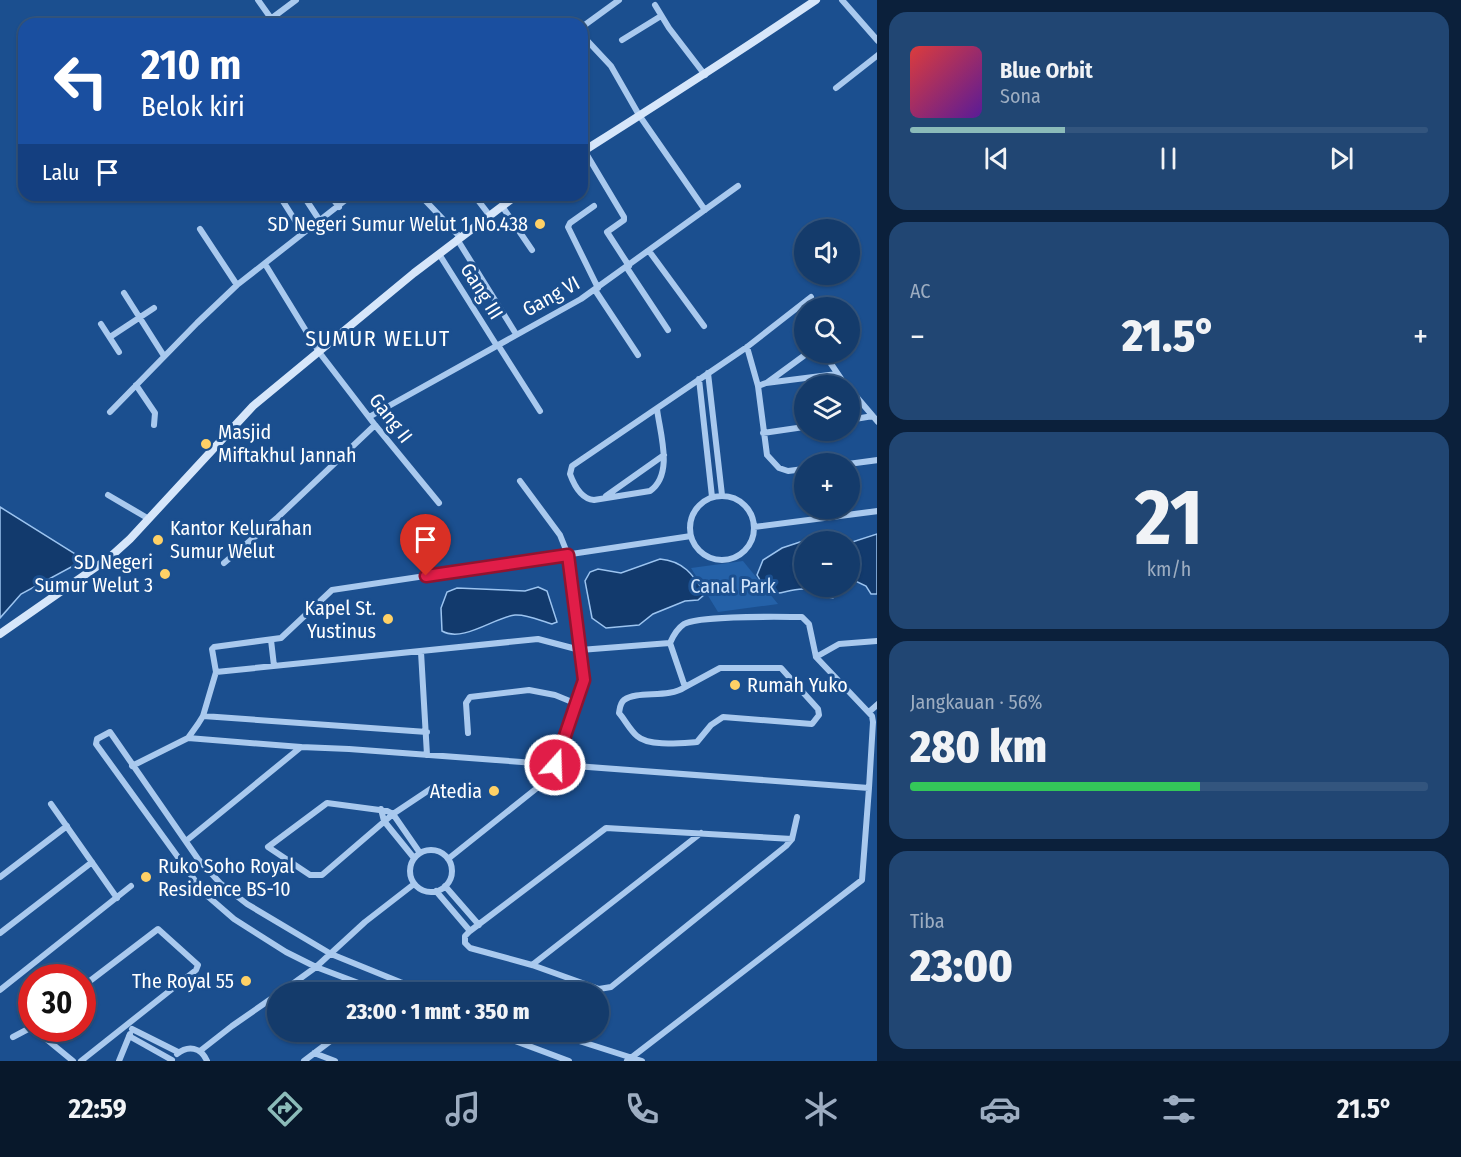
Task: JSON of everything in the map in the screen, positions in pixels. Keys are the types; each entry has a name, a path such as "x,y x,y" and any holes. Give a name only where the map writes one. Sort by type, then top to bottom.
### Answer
{"street":[{"path":"258,0 271,18"},
{"path":"276,18 296,0"},
{"path":"588,23 619,0"},
{"path":"588,148 705,75 816,0"},
{"path":"842,0 877,39"},
{"path":"656,5 661,16 705,75"},
{"path":"622,40 661,16"},
{"path":"588,41 611,66 639,115 705,210"},
{"path":"836,88 877,56"},
{"path":"588,159 624,217 624,220 607,232 668,330"},
{"name":"Gang VI","path":"369,417 597,289 738,186"},
{"path":"283,201 303,233"},
{"path":"307,201 320,221"},
{"path":"334,201 339,207"},
{"path":"110,412 237,285 346,201"},
{"path":"425,201 459,238 516,334"},
{"path":"479,201 490,216"},
{"path":"0,634 109,558 130,540 253,406 439,254 509,201"},
{"path":"502,206 532,250"},
{"path":"594,206 570,223 568,227 597,289 638,355"},
{"path":"200,229 237,285"},
{"path":"649,251 704,326"},
{"name":"Gang III","path":"439,254 540,411"},
{"name":"Gang II","path":"265,264 319,352 439,503"},
{"path":"124,293 164,356"},
{"path":"110,337 154,308"},
{"path":"657,409 664,455 662,475 655,488 650,491 588,500 582,495 570,474 572,466 747,347 794,310"},
{"path":"101,324 119,352"},
{"path":"747,347 758,387 767,455 779,468 794,470"},
{"path":"766,384 794,363"},
{"path":"758,387 837,374 830,363"},
{"path":"708,373 722,495"},
{"path":"699,380 712,497"},
{"path":"136,385 155,413 153,425"},
{"path":"860,401 875,419"},
{"path":"860,420 875,419"},
{"path":"224,562 278,517 375,425"},
{"path":"763,433 794,428"},
{"path":"603,498 664,455"},
{"path":"860,462 877,460"},
{"path":"448,859 542,784 555,765 584,680 568,555 560,535 520,481"},
{"path":"108,495 149,519"},
{"path":"732,496 741,501 753,517 752,539 746,549 726,560 704,555 695,546 690,536 693,512 701,503 712,497 732,496"},
{"path":"754,527 877,511"},
{"path":"132,766 188,738 203,716 216,672 212,649 214,647 271,640 284,636 332,590 690,536"},
{"path":"629,1060 862,880 873,722 869,712 816,657 809,624 802,617 692,621 682,625 670,643"},
{"path":"216,672 538,639 580,650 670,643"},
{"path":"271,640 274,666"},
{"path":"816,657 839,644 877,641"},
{"path":"670,643 685,687"},
{"path":"421,652 427,755"},
{"path":"720,668 782,668 818,709 819,715 812,724 723,717 711,724 697,742 671,744 644,740 637,736 619,713 620,705 631,697 678,692 685,687 720,668"},
{"path":"468,732 466,703 470,697 529,690 555,695 577,704"},
{"path":"869,712 877,705"},
{"path":"203,716 427,732"},
{"path":"356,982 316,967 286,952 234,919 204,893 96,744 97,739 109,732 198,859 220,883 247,904 331,954 400,982"},
{"path":"188,738 869,788"},
{"path":"186,841 301,747"},
{"path":"420,853 393,814 381,809 323,804 268,847 310,875 322,875 384,821 393,814 432,788"},
{"path":"51,804 117,898"},
{"path":"381,809 384,821 414,858"},
{"path":"792,839 606,828 470,930 465,936 465,943 470,948 532,965 599,989 611,987 786,846 792,839 797,817"},
{"path":"0,878 66,826"},
{"path":"532,965 701,833"},
{"path":"435,850 448,859 451,873 445,886 436,891 420,889 414,884 410,876 410,866 420,853 435,850"},
{"path":"0,933 92,862"},
{"path":"295,982 316,967 365,922 414,884"},
{"path":"0,990 131,886"},
{"path":"445,886 479,924"},
{"path":"436,891 470,930"},
{"path":"81,1061 198,968 198,965 159,930 155,930 96,976"},
{"path":"200,1051 267,1002"},
{"path":"119,1061 136,1017"},
{"path":"132,1029 178,1052"},
{"path":"13,1037 18,1035"},
{"path":"129,1036 172,1060 178,1052 185,1048 193,1048 200,1051 207,1061"},
{"path":"50,1042 73,1061"},
{"path":"304,1061 329,1042"},
{"path":"517,1042 569,1061"},
{"path":"579,1042 629,1060 642,1061"},
{"path":"315,1053 335,1061"}],"green space":[{"name":"Canal Park","path":"743,561 778,604 718,612 691,568"}],"shaded area":[{"path":"0,507 77,555 75,565 21,594 0,618"},
{"path":"877,534 877,594 871,594 866,586 860,583 860,539"},
{"path":"794,544 794,590 774,593 763,585 757,575 763,560 782,548"},
{"path":"660,559 675,562 687,570 705,594 698,600 685,601 653,614 639,625 606,628 592,618 585,581 590,572 598,569 621,573"},
{"path":"538,587 547,591 557,622 552,624 515,615 469,632 450,634 442,631 441,608 447,592 457,588 525,591"}],"place":[{"name":"SD Negeri Sumur Welut 1 No.438","path":"540,224"},
{"name":"Masjid Miftakhul Jannah","path":"206,444"},
{"name":"Kantor Kelurahan Sumur Welut","path":"158,540"},
{"name":"SD Negeri Sumur Welut 3","path":"165,574"},
{"name":"Kapel St. Yustinus","path":"388,619"},
{"name":"Rumah Yuko","path":"735,685"},
{"name":"Atedia","path":"494,791"},
{"name":"Ruko Soho Royal Residence BS-10","path":"146,877"},
{"name":"The Royal 55","path":"246,981"}],"district":[{"name":"SUMUR WELUT","path":"378,338"}],"route":[{"path":"426,576 568,555 584,680 555,765"}]}
